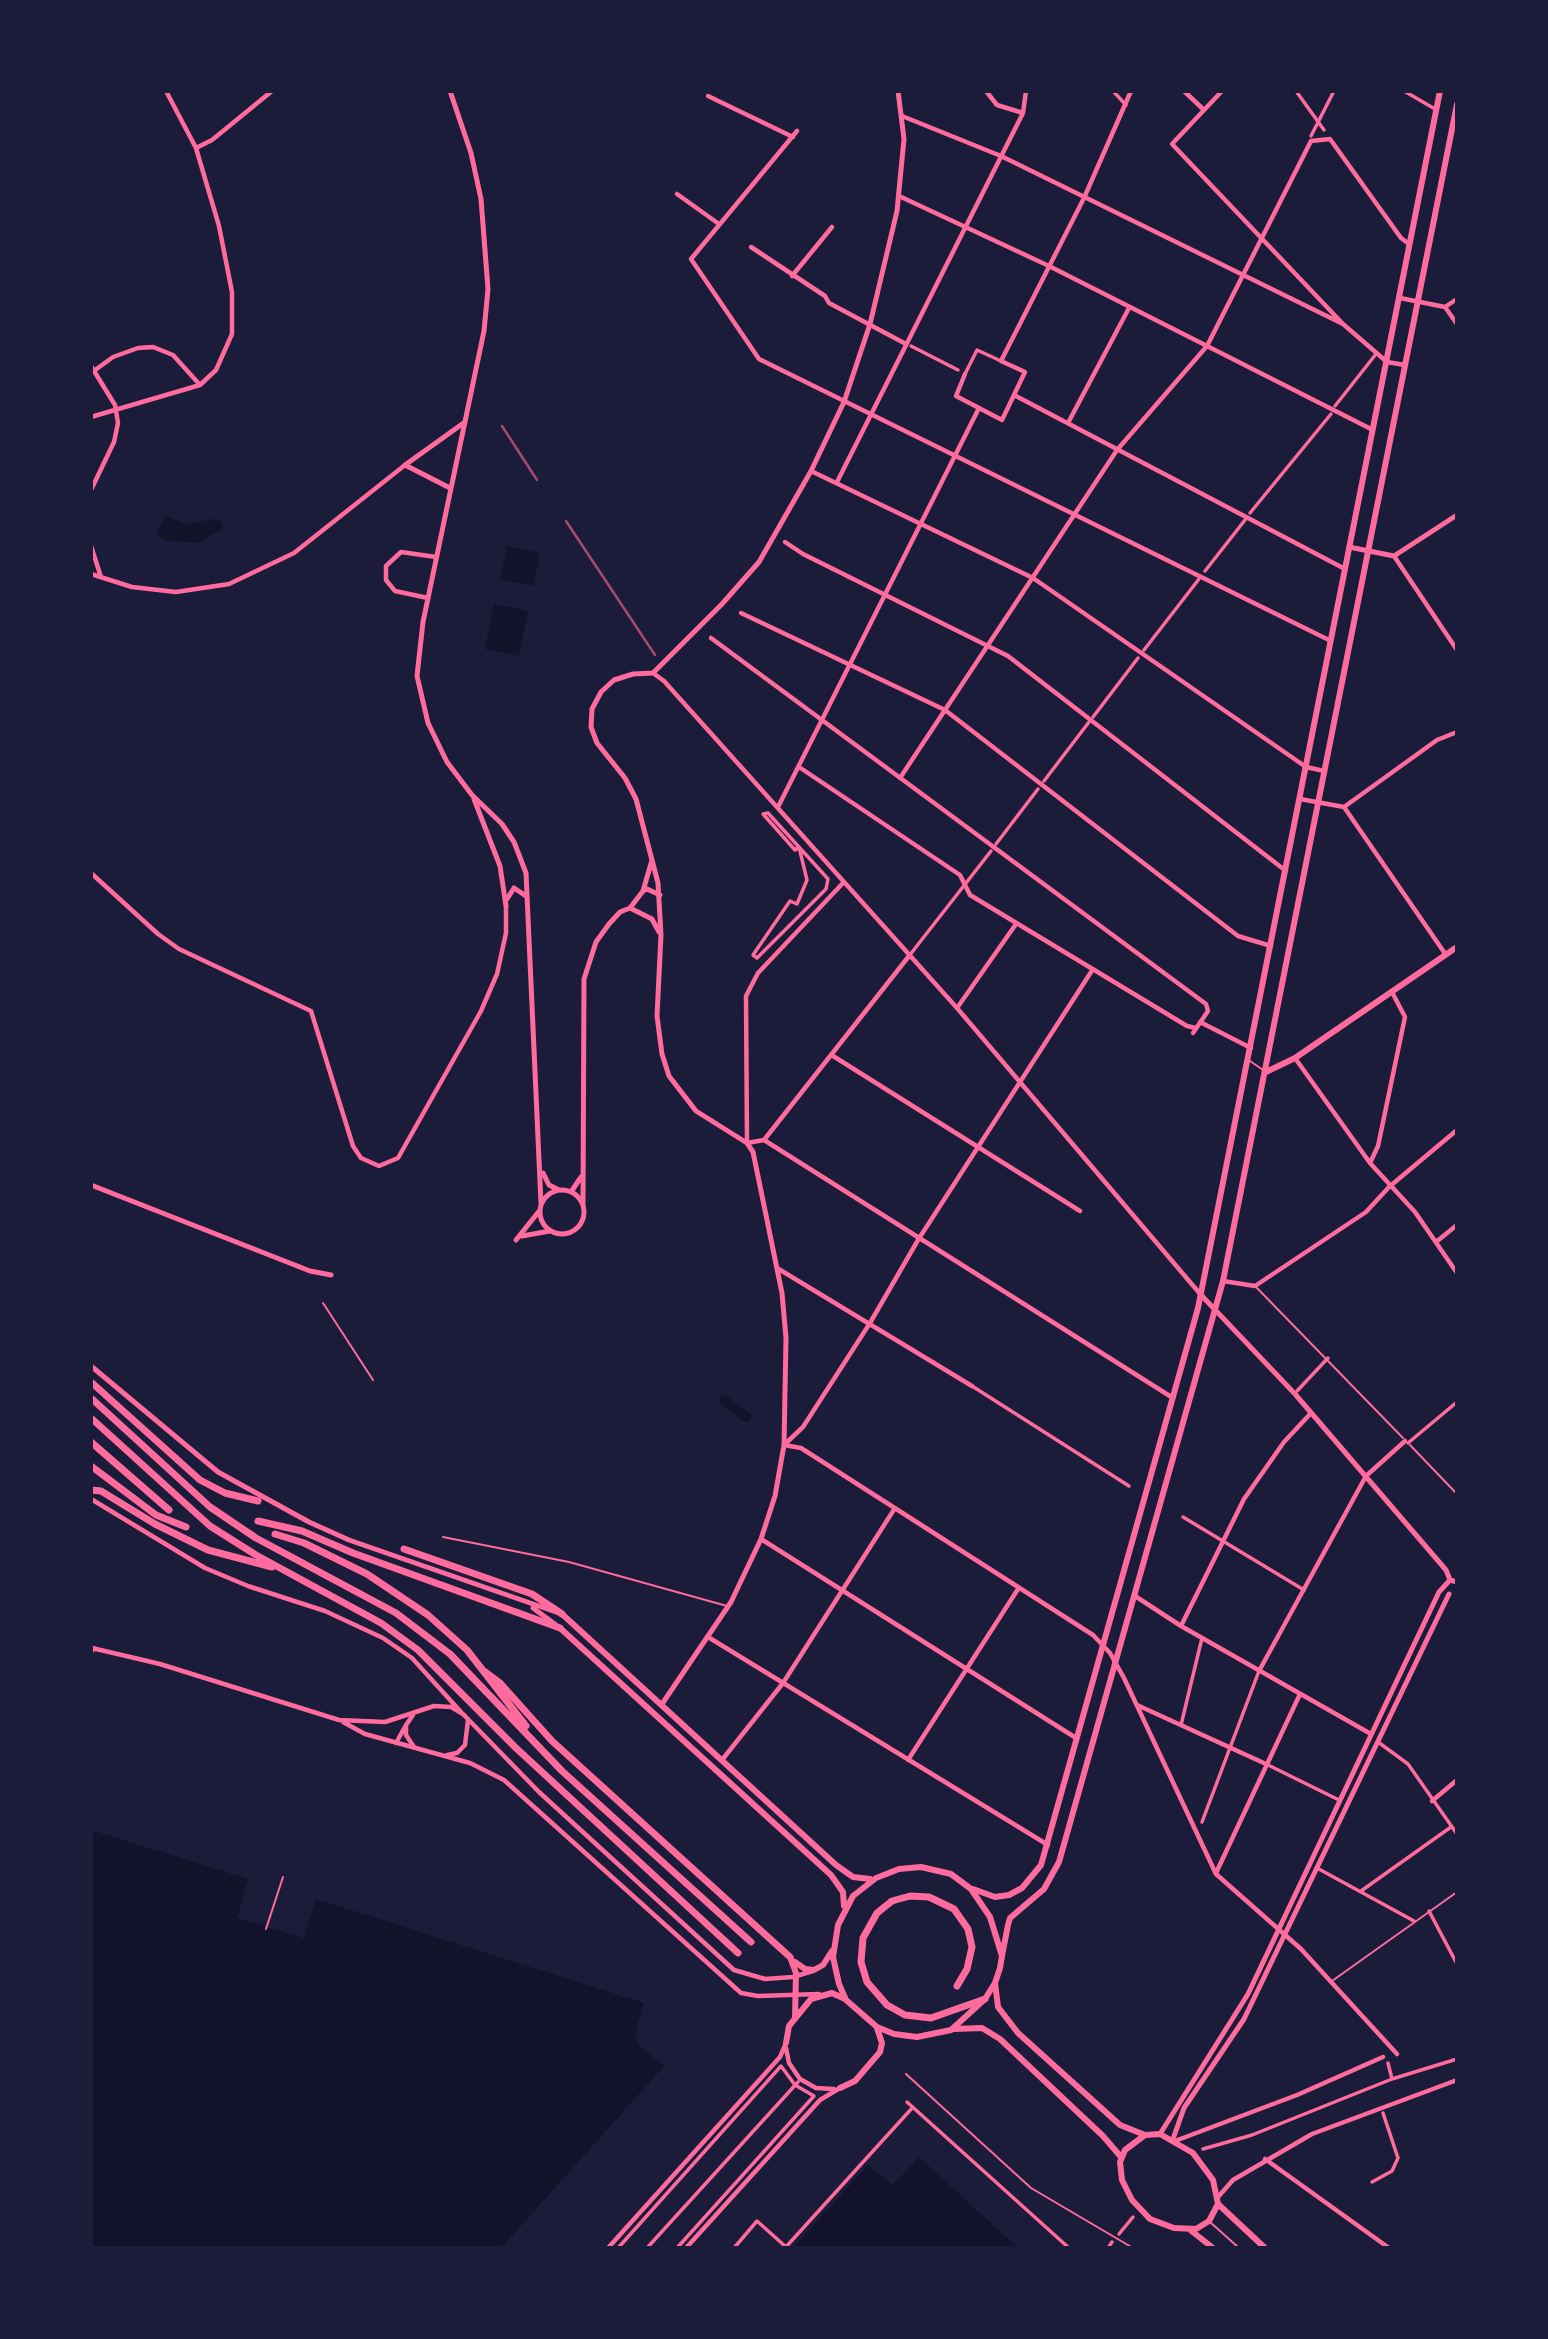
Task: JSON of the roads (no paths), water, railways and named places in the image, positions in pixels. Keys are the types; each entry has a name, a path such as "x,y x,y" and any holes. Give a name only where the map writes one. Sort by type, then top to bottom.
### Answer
{"highway":[{"path":"91,1382 200,1480 225,1493 258,1501"},
{"path":"91,1398 210,1507 256,1538 396,1613 450,1654 552,1759 751,1942"},
{"path":"91,1418 210,1526 281,1569 381,1623 418,1650 516,1748 738,1953"},
{"path":"91,1442 169,1510"},
{"path":"91,1466 156,1515 186,1527"},
{"path":"91,1490 101,1491 155,1524 208,1550 281,1569"},
{"path":"258,1521 302,1531 353,1553 560,1628"},
{"path":"275,1534 323,1551 393,1591 450,1633 484,1671 552,1759"},
{"path":"404,1549 532,1594 562,1614"},
{"path":"484,1671 500,1683 552,1741 790,1957"},
{"path":"957,1986 972,1953 970,1935 962,1919 946,1903 929,1897 910,1896 892,1901 871,1921 862,1946 863,1973 878,1997 896,2011 923,2018 940,2017 985,1999"}],"main road":[{"path":"842,1915 853,1896 876,1878 899,1869 922,1867 951,1874 971,1889 995,1897 1019,1890 1038,1872 1048,1845 1202,1296 1440,91"},
{"path":"951,2029 985,1999 995,1983 1010,1918 1044,1889 1059,1862 1216,1309 1266,1072 1457,104"},
{"path":"1266,1072 1295,1058 1457,947"},
{"path":"562,1614 841,1870 859,1879 876,1878"},
{"path":"560,1628 836,1881 844,1898 830,1956 814,1970 801,1967 790,1957"},
{"path":"653,1712 662,1704"},
{"path":"971,1889 990,1917 1002,1956"},
{"path":"834,1946 836,1976 846,2000"},
{"path":"786,2043 797,1994 796,1976 790,1957"},
{"path":"995,1983 998,2007 1018,2033 1120,2125 1145,2135 1160,2134 1174,2140 1204,2164 1218,2201 1265,2248"},
{"path":"793,2021 807,2003 820,1994 832,1993 846,2000 877,2027 894,2034 917,2037 951,2029 982,2028 1000,2039 1103,2136 1121,2157"},
{"path":"839,2088 855,2081 880,2052 881,2038 877,2027"},
{"path":"1145,2135 1131,2144 1121,2157 1120,2171 1126,2190 1139,2210 1161,2224 1189,2229 1213,2248"},
{"path":"1189,2229 1209,2221 1218,2201"}],"street":[{"path":"91,417 200,385 216,370 226,352 234,320 226,252 196,148 166,91"},
{"path":"196,148 212,140 272,91"},
{"path":"450,91 471,153 481,199 488,268 484,331 428,598 417,676 428,723 447,762 472,795 502,824 514,842 526,873 542,1222 550,1231"},
{"path":"898,91 902,116 899,196 870,324 844,402 810,473 759,562 720,606 653,673 633,674 614,680 601,692 592,709 591,727 597,743 625,778 636,799 653,857 661,907 657,1016 662,1055 669,1076 696,1111 747,1143 764,1140 833,1056 991,851"},
{"path":"986,91 996,105 1023,113"},
{"path":"837,482 909,345 1023,113 1026,91"},
{"path":"1113,91 1126,105"},
{"path":"1001,361 1084,198 1131,91"},
{"path":"1184,91 1204,110"},
{"path":"1223,91 1172,144 1343,324 1387,362 1405,365"},
{"path":"1296,91 1324,130"},
{"path":"1311,136 1334,91"},
{"path":"1404,91 1437,110"},
{"path":"708,96 793,137"},
{"path":"902,116 1001,156 1343,324"},
{"path":"797,131 691,259 759,359 1331,641"},
{"path":"900,778 1117,450 1207,346 1311,141 1330,139 1401,238 1410,245"},
{"path":"677,194 719,224"},
{"path":"899,196 1049,266 1373,430"},
{"path":"792,276 832,227"},
{"path":"751,247 825,296 829,303 958,370"},
{"path":"1399,298 1445,307 1457,324"},
{"path":"1445,307 1457,299"},
{"path":"1068,423 1129,308"},
{"path":"91,490 114,442 118,423 110,394 92,369 125,352 153,347 173,355 200,385"},
{"path":"977,350 1001,361 1025,372 1002,420 956,396 977,350"},
{"path":"1335,406 1376,354"},
{"path":"1014,395 1345,569"},
{"path":"778,807 847,664 979,408"},
{"path":"1250,513 1331,414"},
{"path":"91,574 132,587 176,592 229,584 294,553 405,465 466,421"},
{"path":"405,465 450,488"},
{"path":"810,473 837,482 1033,578 1306,767 1324,771"},
{"path":"810,473 813,483"},
{"path":"1349,547 1394,556 1457,515"},
{"path":"1205,571 1245,520"},
{"path":"785,542 803,554 1008,656 1286,871"},
{"path":"91,546 102,578"},
{"path":"428,598 395,591 386,580 386,566 401,552 436,557"},
{"path":"1394,556 1457,650"},
{"path":"1144,650 1199,579"},
{"path":"740,613 945,710 1238,936 1272,946"},
{"path":"711,638 1208,1006 1193,1033"},
{"path":"1093,717 1138,658"},
{"path":"653,673 778,807 957,1008 1202,1296 1366,1476 1446,1570 1450,1580 1378,1742 1241,2025 1184,2108 1174,2140"},
{"path":"1044,781 1089,722"},
{"path":"1344,807 1437,740 1457,732"},
{"path":"799,767 960,875 970,895 1187,1026 1196,1028"},
{"path":"996,844 1038,789"},
{"path":"91,873 179,949 311,1011 353,1146 360,1158 379,1166 398,1158 481,1011 498,974 506,933 506,905 500,866 472,795"},
{"path":"1300,799 1344,807 1446,955"},
{"path":"768,813 799,843 828,879 825,889 757,958 753,955 790,901 797,904 807,880 799,847 796,850 763,814 768,813"},
{"path":"522,1236 550,1231 563,1234 576,1229 583,1218 584,979 590,956 603,933 620,912 631,908 643,891 653,857"},
{"path":"662,1704 727,1607 761,1539 775,1496 785,1445 788,1362 777,1268 757,1164 747,1143 746,1008 751,981 843,883"},
{"path":"506,905 508,894 514,888 527,897"},
{"path":"643,891 647,889 660,895"},
{"path":"652,919 661,907"},
{"path":"631,908 652,919 661,934"},
{"path":"957,1008 1016,924"},
{"path":"785,1445 803,1427 870,1323 918,1240 1093,969"},
{"path":"1370,1163 1378,1146 1405,1017 1392,992"},
{"path":"1200,1022 1252,1048"},
{"path":"833,1056 1080,1211"},
{"path":"1295,1058 1370,1163 1389,1187 1415,1212 1456,1270"},
{"path":"1223,1281 1255,1286 1366,1212 1389,1187 1457,1130"},
{"path":"764,1140 918,1240 1174,1398"},
{"path":"540,1161 544,1178 559,1190 571,1192 583,1205"},
{"path":"571,1192 580,1183 582,1171"},
{"path":"91,1185 310,1271 331,1275"},
{"path":"516,1240 522,1236 548,1195 559,1190"},
{"path":"1436,1242 1457,1226"},
{"path":"777,1268 972,1386 1129,1486"},
{"path":"1297,1391 1328,1358"},
{"path":"91,1366 197,1457 263,1497 349,1540 562,1614"},
{"path":"1202,1822 1259,1671 1366,1476 1457,1402"},
{"path":"1181,1626 1244,1499 1284,1442 1311,1413"},
{"path":"785,1445 802,1448 1093,1635 1116,1662 1216,1874 1285,1935 1397,2053"},
{"path":"91,1499 205,1568 248,1586 325,1611 376,1633 412,1658 539,1792 734,1970 747,1976 765,1979 796,1976 814,1970"},
{"path":"722,1760 783,1684 895,1508"},
{"path":"1183,1517 1304,1590"},
{"path":"761,1539 1077,1739"},
{"path":"1450,1580 1457,1582"},
{"path":"908,1760 1018,1589"},
{"path":"1160,2134 1177,2103 1233,2022 1439,1592 1457,1592"},
{"path":"1135,1596 1181,1626 1371,1734"},
{"path":"527,1604 560,1628"},
{"path":"708,1637 1048,1845"},
{"path":"1181,1726 1202,1638"},
{"path":"92,1649 160,1664 339,1720 359,1732 480,1767 504,1780 734,1988 758,1996 820,1994"},
{"path":"1216,1874 1300,1694"},
{"path":"1136,1704 1339,1800"},
{"path":"339,1720 385,1723 444,1706 463,1714"},
{"path":"396,1743 416,1712"},
{"path":"444,1756 457,1753 465,1745 469,1732 468,1719"},
{"path":"406,1725 408,1740 417,1749"},
{"path":"1378,1742 1408,1764 1457,1834"},
{"path":"1432,1801 1457,1780"},
{"path":"1360,1891 1451,1827"},
{"path":"1317,1868 1413,1921"},
{"path":"1429,1911 1457,1964"},
{"path":"786,2043 789,2063 800,2079 822,2089 839,2088"},
{"path":"608,2248 780,2057 786,2043"},
{"path":"1174,2140 1297,2095 1383,2057"},
{"path":"1203,2149 1252,2135 1392,2079 1457,2059"},
{"path":"1388,2063 1392,2079"},
{"path":"618,2248 781,2066 796,2083 814,2096 677,2248"},
{"path":"1218,2201 1233,2180 1312,2134 1457,2080"},
{"path":"647,2248 796,2083"},
{"path":"686,2248 820,2100 839,2088"},
{"path":"907,2102 1069,2248"},
{"path":"734,2248 757,2221 785,2248 913,2108"},
{"path":"1372,2182 1392,2171 1398,2158 1383,2113"},
{"path":"1265,2159 1389,2248"},
{"path":"1332,2206 1339,2202"},
{"path":"1119,2234 1133,2217"},
{"path":"1108,2248 1112,2242"}],"lane":[{"path":"1249,1061 1266,1072"},
{"path":"1255,1286 1328,1358 1457,1494"},
{"path":"323,1303 373,1380"},
{"path":"443,1537 569,1562 727,1607"},
{"path":"266,1929 282,1877"},
{"path":"1332,1982 1353,1964 1457,1892"},
{"path":"905,2074 1031,2188 1133,2248"},
{"path":"1209,2221 1239,2248"}],"waterway":[{"path":"725,1401 746,1417"}],"railway":[{"path":"502,426 537,480"},
{"path":"566,521 655,655"}]}
